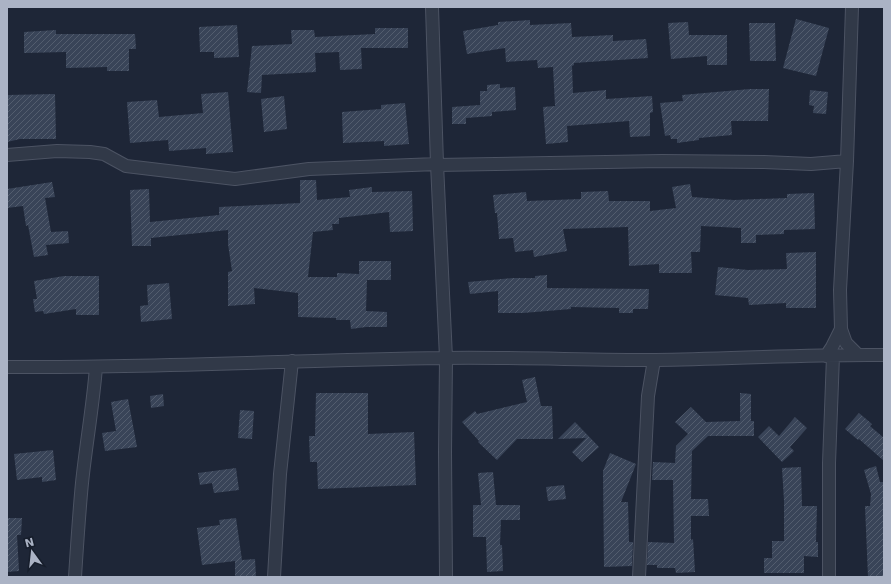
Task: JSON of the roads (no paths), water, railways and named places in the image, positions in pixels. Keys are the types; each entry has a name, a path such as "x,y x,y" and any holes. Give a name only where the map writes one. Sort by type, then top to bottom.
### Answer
{"street":[{"path":"432,7 437,164 446,358 446,577"},
{"path":"852,7 847,161 840,290 841,328 846,343 858,355"},
{"path":"7,155 57,151 90,152 104,154 126,166 234,179 309,169 437,164 662,161 811,164 847,161"},
{"path":"829,577 830,356 832,347 841,328"},
{"path":"7,367 96,368 292,361 446,358 654,360 884,355"},
{"path":"639,577 648,396 654,360"},
{"path":"274,577 280,474 292,361"},
{"path":"75,577 82,484 96,368"}]}
